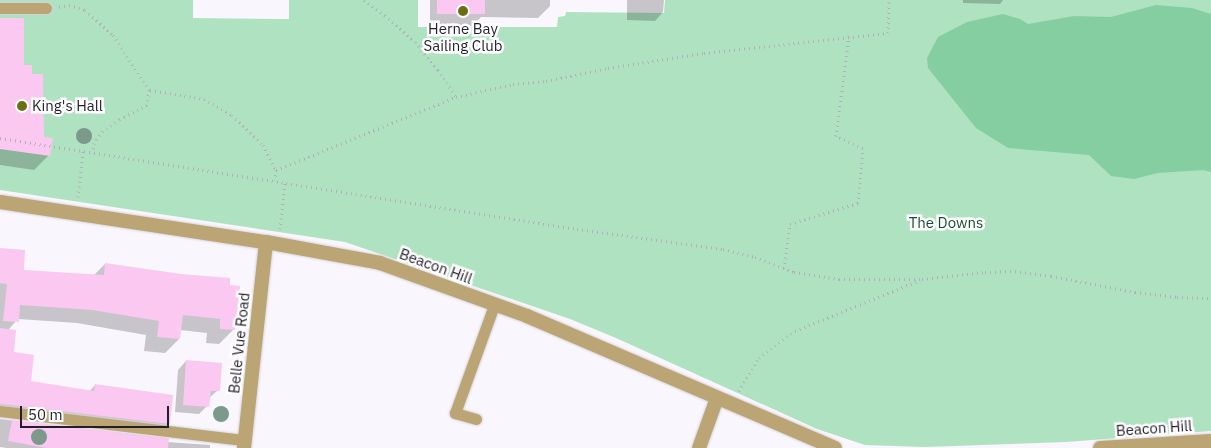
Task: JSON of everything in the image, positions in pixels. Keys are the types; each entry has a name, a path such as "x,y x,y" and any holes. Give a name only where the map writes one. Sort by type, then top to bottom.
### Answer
{"street":[{"name":"Beacon Hill","path":"0,202 272,243 380,263 527,316 835,448"},
{"name":"Belle Vue Road","path":"244,444 272,243"},
{"path":"699,448 717,398"},
{"name":"Beacon Hill","path":"1100,448 1211,441"}],"lane":[{"path":"0,8 46,8"},
{"path":"476,419 455,413 494,304"},
{"path":"0,412 244,444"}],"path":[{"path":"364,0 385,15 415,42 438,70 456,97"},
{"path":"276,170 456,97 514,84 546,81 608,68 888,32 889,0"},
{"path":"69,5 85,10 113,36 149,90 147,105 119,119 103,130 94,143 93,153"},
{"path":"784,268 790,224 858,203 863,148 836,136 849,36"},
{"path":"149,90 204,98 217,104 232,115 263,145 276,170 275,180"},
{"path":"0,138 275,180 587,231 723,249 755,257 794,272 838,279 922,279 985,272 1015,271 1135,292 1178,297 1211,298"},
{"path":"76,213 84,151"},
{"path":"272,243 285,182"},
{"path":"731,405 759,358 795,331 922,279"}],"green space":[{"name":"The Downs","path":"0,0 193,0 193,18 289,19 289,0 418,0 418,27 557,27 558,17 565,16 566,12 664,13 665,0 1211,0 1211,431 1066,442 925,447 865,445 817,429 570,319 345,242 0,190"},
{"path":"1156,5 1192,8 1211,14 1211,172 1203,170 1158,173 1134,179 1111,176 1089,155 1008,148 976,128 928,68 927,58 938,37 967,22 1003,14 1020,19 1028,24 1074,16 1111,17"}],"building":[{"path":"437,0 485,0 485,14 437,14"},
{"name":"King's Hall","path":"0,18 24,18 24,65 32,65 32,74 43,74 44,137 53,138 50,156 0,149"},
{"path":"0,248 25,250 24,270 104,275 105,263 181,274 230,278 230,285 240,286 235,330 220,329 220,319 183,315 180,339 157,337 159,321 92,310 20,305 19,322 3,321 7,284 0,283"},
{"path":"0,328 16,330 14,352 34,355 31,381 94,391 95,384 173,395 170,424 0,404"},
{"path":"186,360 222,363 220,391 211,391 209,407 183,405"},
{"path":"12,420 169,438 168,448 47,448 8,441"}],"place":[{"name":"Herne Bay Sailing Club","path":"463,11"},
{"name":"King's Hall","path":"22,106"}]}
